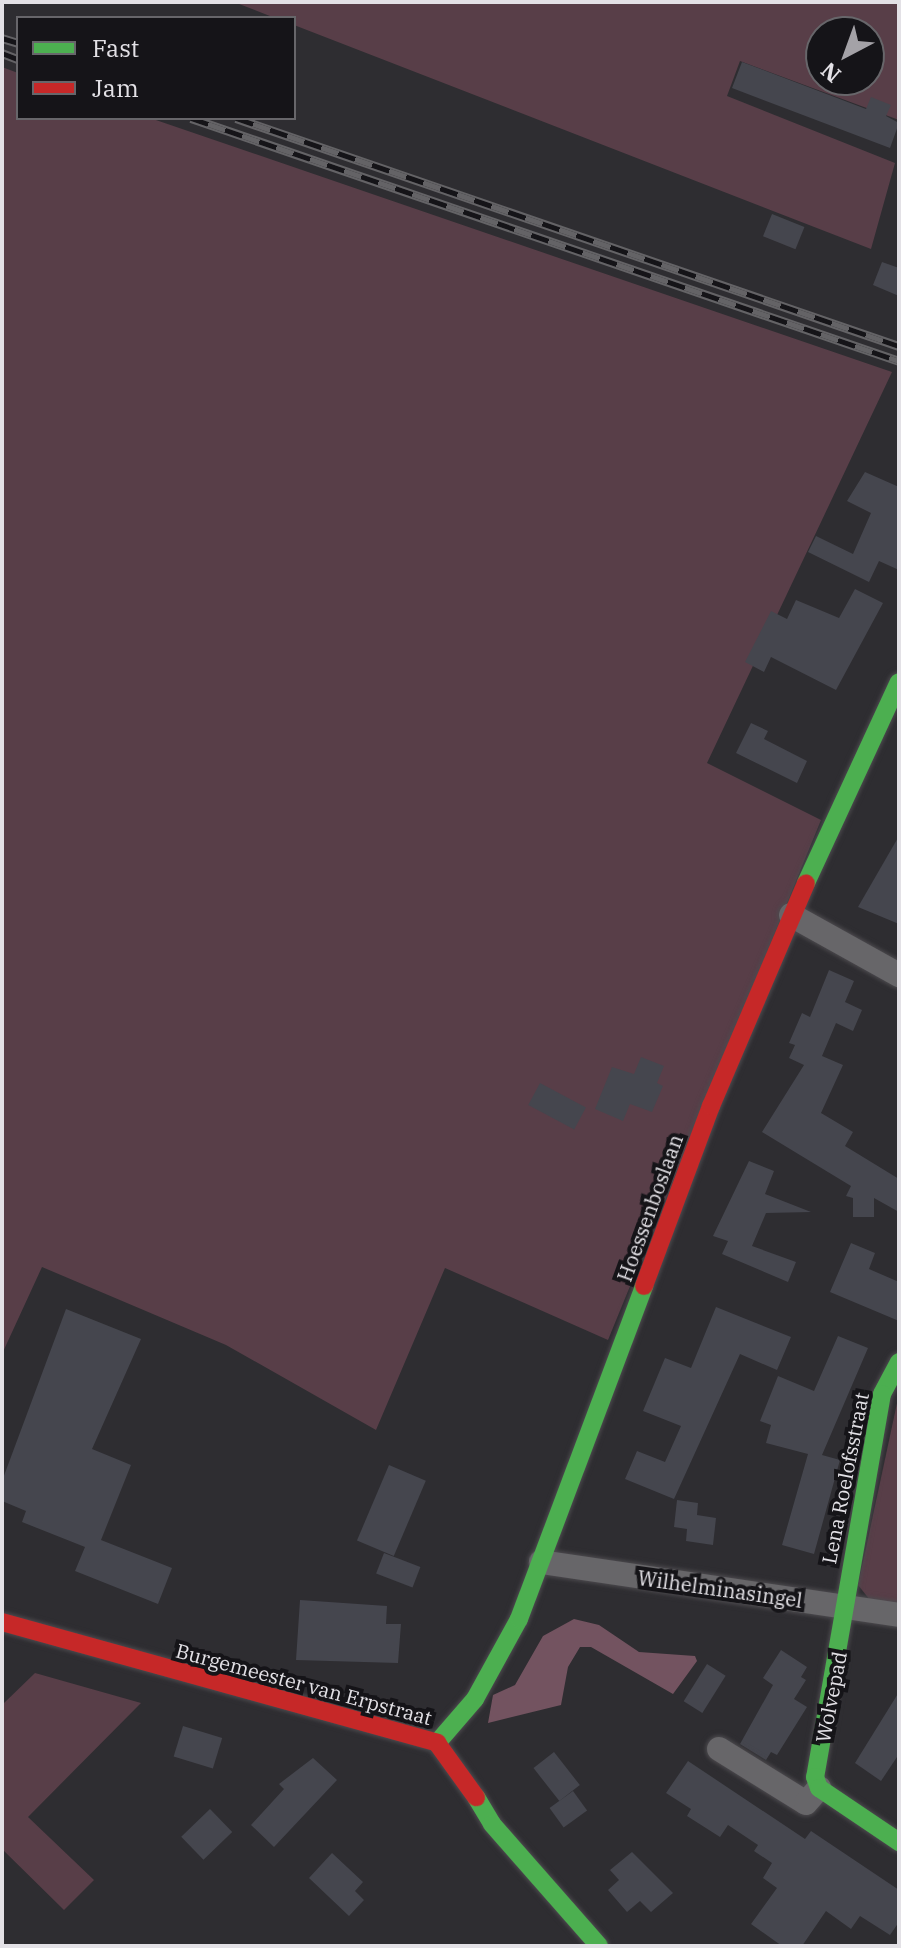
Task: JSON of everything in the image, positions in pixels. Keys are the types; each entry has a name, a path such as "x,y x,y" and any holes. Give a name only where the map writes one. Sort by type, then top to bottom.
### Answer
{"street":[{"name":"Hoessenboslaan","path":"437,1743 475,1699 502,1659 711,1106 791,915 899,682"},
{"path":"791,915 899,975"},
{"name":"Lena Roelofsstraat","path":"845,1606 882,1394 899,1362"},
{"name":"Wilhelminasingel","path":"541,1562 899,1615"},
{"name":"Wolvepad","path":"819,1788 815,1777 845,1606"},
{"name":"Burgemeester van Erpstraat","path":"2,1622 437,1743 459,1767 492,1824 599,1946"},
{"path":"719,1749 806,1803 819,1788 899,1842"}],"shaded area":[{"path":"234,2 899,2 899,120 834,96 885,96 885,16 805,16 805,85 740,61 727,96 895,163 871,249 296,26 296,16 270,16"},
{"path":"2,67 16,72 16,120 156,120 892,372 707,763 821,820 608,1340 445,1268 376,1430 226,1345 42,1267 2,1354"},
{"path":"899,1394 899,1604 870,1600 858,1585"},
{"path":"574,1619 599,1625 639,1652 695,1656 697,1661 673,1694 591,1647 580,1647 568,1667 561,1705 488,1723 493,1695 515,1685 543,1636"},
{"path":"35,1673 141,1703 28,1817 94,1880 64,1910 2,1849 2,1705"}],"building":[{"path":"742,62 805,86 805,96 832,96 866,109 871,97 891,105 886,116 899,123 890,148 732,88"},
{"path":"772,214 804,227 795,249 763,236"},
{"path":"882,262 899,268 899,296 873,285"},
{"path":"865,472 899,487 899,570 879,561 869,582 808,552 816,536 853,554 871,513 847,501"},
{"path":"855,589 883,603 836,690 771,657 764,672 745,662 771,611 787,619 796,600 839,618"},
{"path":"751,723 768,731 764,739 807,761 797,783 736,753"},
{"path":"899,836 899,924 858,907"},
{"path":"829,970 854,981 845,1002 862,1010 853,1031 836,1023 822,1056 843,1065 821,1113 853,1132 845,1146 899,1179 899,1212 874,1198 874,1217 853,1217 853,1198 846,1196 851,1186 762,1132 804,1065 789,1058 795,1045 789,1043 802,1013 810,1017"},
{"path":"641,1057 664,1066 657,1083 663,1086 652,1112 630,1104 623,1121 595,1109 612,1067 634,1074"},
{"path":"540,1083 586,1107 574,1129 528,1105"},
{"path":"749,1161 774,1171 765,1194 811,1212 766,1213 752,1246 796,1262 788,1282 722,1254 728,1241 713,1236"},
{"path":"851,1243 875,1253 869,1269 899,1282 899,1321 830,1292"},
{"path":"716,1307 791,1337 777,1370 740,1354 674,1499 625,1479 637,1451 665,1462 681,1426 643,1411 665,1358 691,1368"},
{"path":"66,1309 141,1339 92,1449 131,1465 101,1540 172,1568 158,1604 75,1571 85,1547 22,1522 26,1511 2,1501 2,1481"},
{"path":"838,1336 868,1348 822,1455 840,1460 814,1554 782,1545 808,1454 766,1443 771,1425 760,1421 778,1376 814,1391"},
{"path":"389,1465 426,1481 394,1556 357,1540"},
{"path":"677,1500 698,1503 697,1515 716,1518 713,1545 686,1541 687,1529 674,1527"},
{"path":"384,1553 420,1567 413,1588 376,1574"},
{"path":"300,1600 387,1606 386,1624 401,1624 398,1663 296,1660"},
{"path":"781,1650 807,1667 801,1677 806,1680 794,1699 807,1707 777,1755 771,1752 766,1760 740,1744 773,1685 763,1678"},
{"path":"707,1664 726,1676 702,1713 684,1701"},
{"path":"899,1692 899,1754 881,1781 855,1763"},
{"path":"183,1726 222,1738 213,1769 174,1757"},
{"path":"554,1752 580,1785 559,1801 534,1768"},
{"path":"313,1758 337,1780 274,1847 251,1825 284,1789 279,1784"},
{"path":"688,1761 805,1839 811,1831 899,1890 899,1922 890,1935 860,1916 851,1929 826,1911 802,1946 782,1946 751,1924 777,1888 763,1878 772,1863 754,1851 758,1845 728,1825 720,1837 687,1816 691,1809 666,1793"},
{"path":"573,1791 587,1810 564,1827 550,1808"},
{"path":"210,1809 232,1832 203,1860 181,1837"},
{"path":"632,1852 673,1893 651,1912 640,1901 627,1912 608,1890 619,1880 610,1870"},
{"path":"332,1853 363,1882 355,1891 364,1900 349,1916 309,1878"}],"railway":[{"path":"2,38 16,42"},
{"path":"2,53 16,58"},
{"path":"197,120 899,361"},
{"path":"242,120 899,346"}],"traffic: fast":[{"path":"806,883 899,682"},
{"path":"437,1743 475,1699 519,1619 644,1286"},
{"path":"899,1362 882,1394 815,1777 819,1788 899,1842"},
{"path":"476,1797 492,1824 599,1946"}],"traffic: jam":[{"path":"644,1286 711,1106 806,883"},
{"path":"2,1622 437,1743 476,1797"}]}
